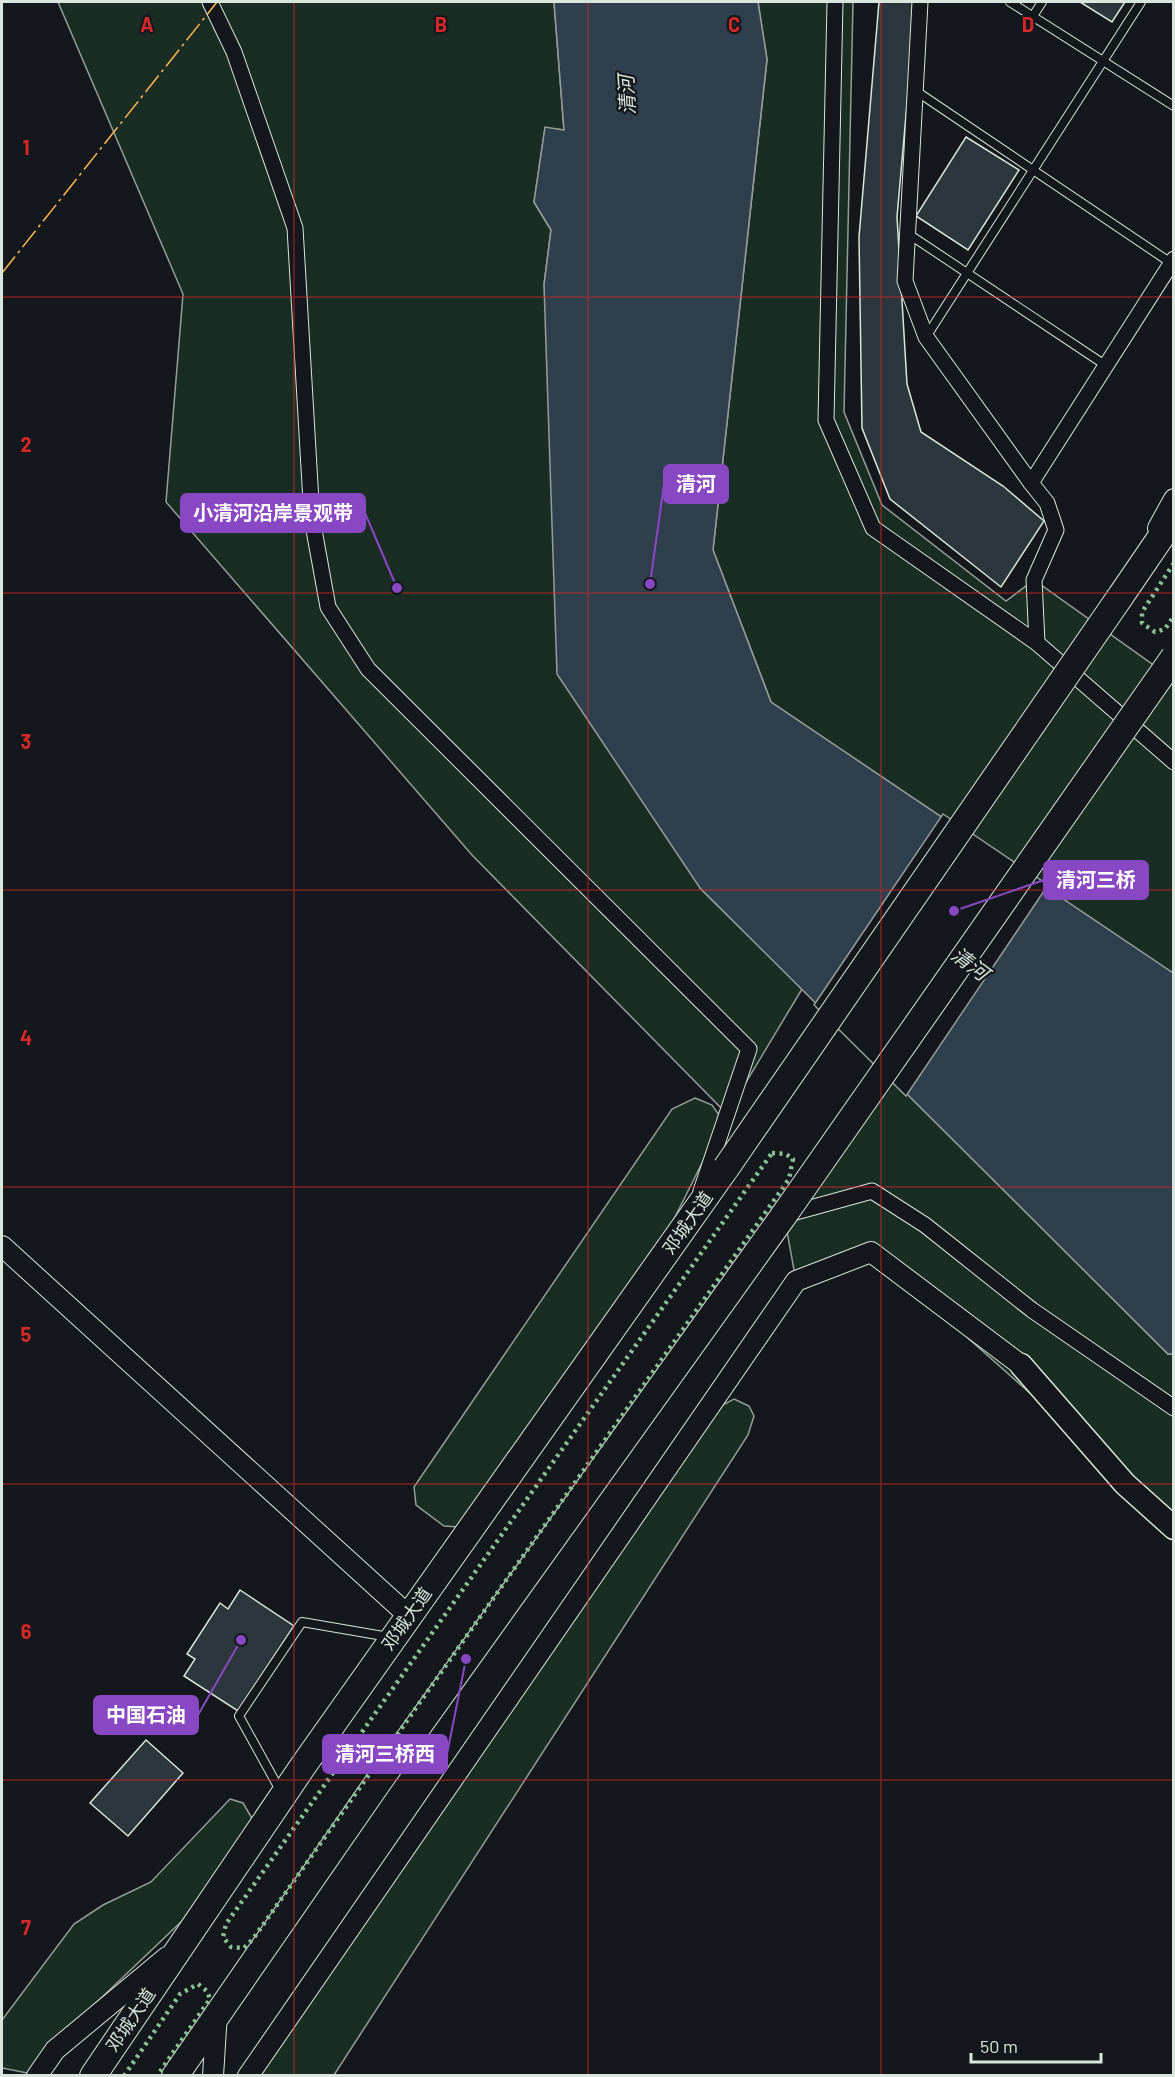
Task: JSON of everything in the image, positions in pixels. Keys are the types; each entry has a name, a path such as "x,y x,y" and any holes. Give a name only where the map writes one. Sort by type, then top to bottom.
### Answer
{"highway":[{"name":"邓城大道","path":"93,2076 283,1796 693,1216 1173,518"},
{"path":"175,2076 378,1780 784,1215 1173,657"}],"main road":[{"path":"1021,1365 1173,1508"},
{"path":"1021,1365 1125,1484 1173,1528"}],"street":[{"path":"210,2 234,52 295,228 312,519 328,607 368,669 749,1048 693,1216"},
{"path":"835,2 826,420 873,528 1037,643 1173,762"},
{"path":"920,2 905,281 926,337 1030,483 1047,503 1056,530 1034,580 1037,643"},
{"path":"1030,483 1172,261"},
{"path":"1120,597 1173,499"},
{"path":"784,1215 872,1191 925,1225 1032,1310 1173,1408"},
{"path":"2,1246 409,1616"},
{"path":"248,2076 795,1281 871,1252 1021,1365"},
{"path":"38,2076 55,2050 183,1944"},
{"path":"213,2076 218,2013"}],"lane":[{"path":"1010,2 1173,106"},
{"path":"1033,16 1042,2"},
{"path":"926,337 1141,2"},
{"path":"916,91 1172,261"},
{"path":"908,233 1106,365"},
{"path":"283,1796 239,1716 302,1622 393,1638"}],"green space":[{"path":"58,2 554,2 564,130 545,128 534,202 551,230 544,285 700,888 802,989 727,1114 472,855 166,502 183,294"},
{"path":"758,2 853,2 844,412 882,505 1006,601 1034,580 1173,679 1173,975 771,702 713,550 767,60"},
{"path":"885,1070 1168,1354 1173,1354 1173,1520 871,1252 796,1281 784,1215"},
{"path":"695,1098 712,1105 719,1115 708,1151 670,1227 459,1527 444,1526 416,1505 414,1487 672,1109"},
{"path":"734,1399 749,1406 754,1416 748,1435 334,2075 256,2076 717,1408"},
{"path":"230,1799 243,1803 253,1820 182,1921 57,2040 27,2073 2,2068 2,2020 74,1924 103,1905 151,1882"}],"water":[{"path":"554,2 758,2 767,59 713,550 771,702 1173,973 1173,1354 1168,1354 700,888 557,674 544,285 551,230 534,202 545,127 564,130"}],"pier":[{"path":"943,814 1048,885 906,1096 814,1005"}],"building":[{"path":"879,2 916,2 897,217 907,384 921,432 1003,486 1044,521 1001,587 890,499 862,428 859,237"},
{"path":"1080,2 1125,2 1112,22"},
{"path":"966,137 1019,170 968,250 916,216"},
{"path":"240,1590 294,1626 238,1711 184,1676 195,1659 187,1654 220,1603 228,1609"},
{"path":"146,1740 183,1773 128,1836 90,1803"}],"hedge":[{"path":"1174,563 1142,612 1142,623 1155,632 1165,629 1174,616"},
{"path":"772,1153 786,1154 793,1159 789,1179 253,1939 244,1948 231,1947 223,1937 226,1924 772,1153"},
{"path":"124,2076 180,1994 198,1984 207,1991 210,1999 157,2076"}],"power":[{"path":"2,273 217,2"}],"place":[{"name":"清河","path":"650,584"},
{"name":"小清河沿岸景观带","path":"397,588"},
{"name":"清河三桥","path":"954,911"},
{"name":"中国石油","path":"241,1640"},
{"name":"清河三桥西","path":"466,1659"}]}
